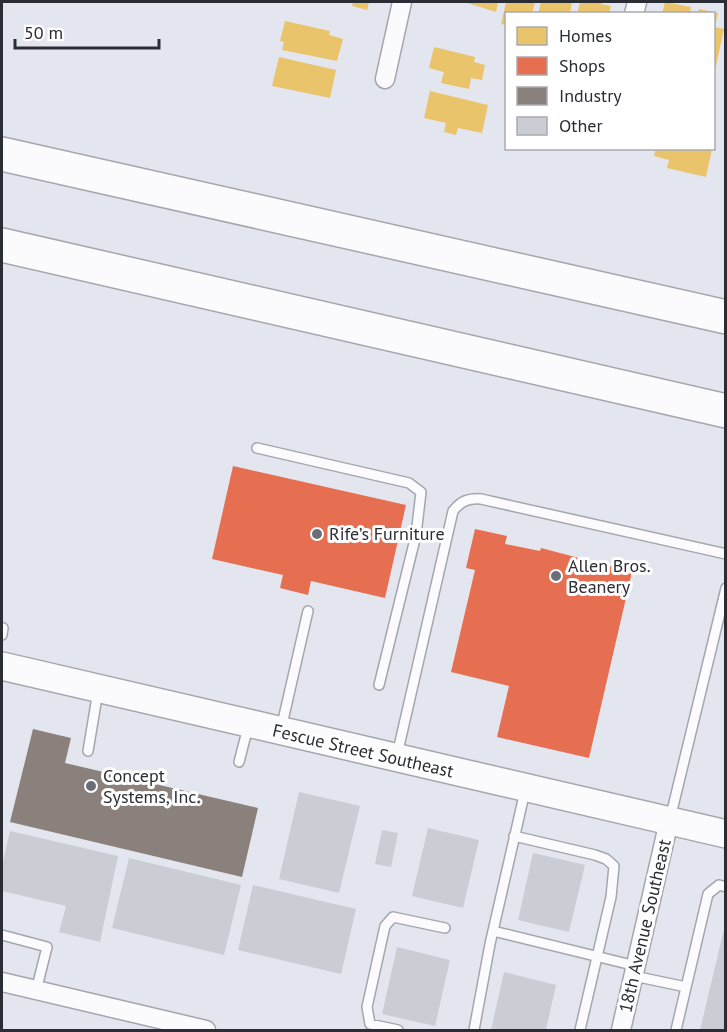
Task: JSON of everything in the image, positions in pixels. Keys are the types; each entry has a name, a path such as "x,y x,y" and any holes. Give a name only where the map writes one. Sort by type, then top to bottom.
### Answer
{"highway":[{"path":"2,154 726,317"},
{"path":"2,245 726,411"}],"street":[{"path":"385,79 402,2"},
{"name":"Fescue Street Southeast","path":"2,666 726,834"},
{"name":"18th Avenue Southeast","path":"621,1030 669,821"},
{"path":"2,982 206,1030"}],"lane":[{"path":"257,448 409,483 421,492 416,535 379,685"},
{"path":"396,759 453,512 459,504 466,500 481,499 726,554"},
{"path":"669,821 726,588"},
{"path":"280,732 308,611"},
{"path":"88,750 99,689"},
{"path":"238,762 249,724"},
{"path":"474,1030 493,931 525,789"},
{"path":"514,836 595,855 606,859 614,866 614,880 580,1030"},
{"path":"676,1030 708,894 719,885 726,887"},
{"path":"398,1030 370,1024 367,1007 385,926 393,917 446,928"},
{"path":"493,931 597,957 686,987"},
{"path":"2,935 46,947 36,991"}],"building: Homes":[{"path":"353,2 369,2 367,10 352,6"},
{"path":"464,2 498,2 496,12"},
{"path":"506,2 535,2 532,12 505,12 505,25 501,24"},
{"path":"541,2 572,2 570,12 538,12"},
{"path":"580,2 602,2 601,4 611,6 610,12 578,12"},
{"path":"665,2 691,7 690,12 662,12"},
{"path":"285,21 330,31 329,35 343,39 337,61 282,50 284,42 280,41"},
{"path":"715,27 724,29 715,66"},
{"path":"434,47 475,57 474,62 485,65 482,80 471,78 469,89 441,83 444,72 429,68"},
{"path":"279,57 336,70 330,98 272,86"},
{"path":"430,91 488,105 482,133 458,128 456,135 444,132 446,123 424,118"},
{"path":"656,150 712,150 706,177 667,168 669,160 654,156"}],"building: Shops":[{"path":"233,466 406,505 385,598 311,581 308,595 280,588 283,575 212,559"},
{"path":"475,529 507,536 505,544 540,551 541,548 632,572 589,758 497,737 509,686 451,672 475,570 466,568"}],"building: Industry":[{"name":"Concept Systems, Inc.","path":"33,729 71,738 65,763 258,808 242,877 10,822"}],"building: Other":[{"path":"299,792 360,806 339,893 279,879"},
{"path":"428,828 479,840 463,908 412,896"},
{"path":"382,830 398,833 391,867 375,864"},
{"path":"10,831 118,856 100,942 59,932 66,906 2,891 2,866"},
{"path":"533,853 585,865 569,932 518,920"},
{"path":"129,858 241,885 224,955 112,928"},
{"path":"253,885 356,909 341,974 238,950"},
{"path":"725,925 726,1030 700,1030"},
{"path":"397,947 450,960 435,1026 382,1014"},
{"path":"504,972 556,985 546,1030 491,1030"}],"place":[{"name":"Rife’s Furniture","path":"317,534"},
{"name":"Allen Bros. Beanery","path":"556,576"},
{"name":"Concept Systems, Inc.","path":"91,786"}]}
